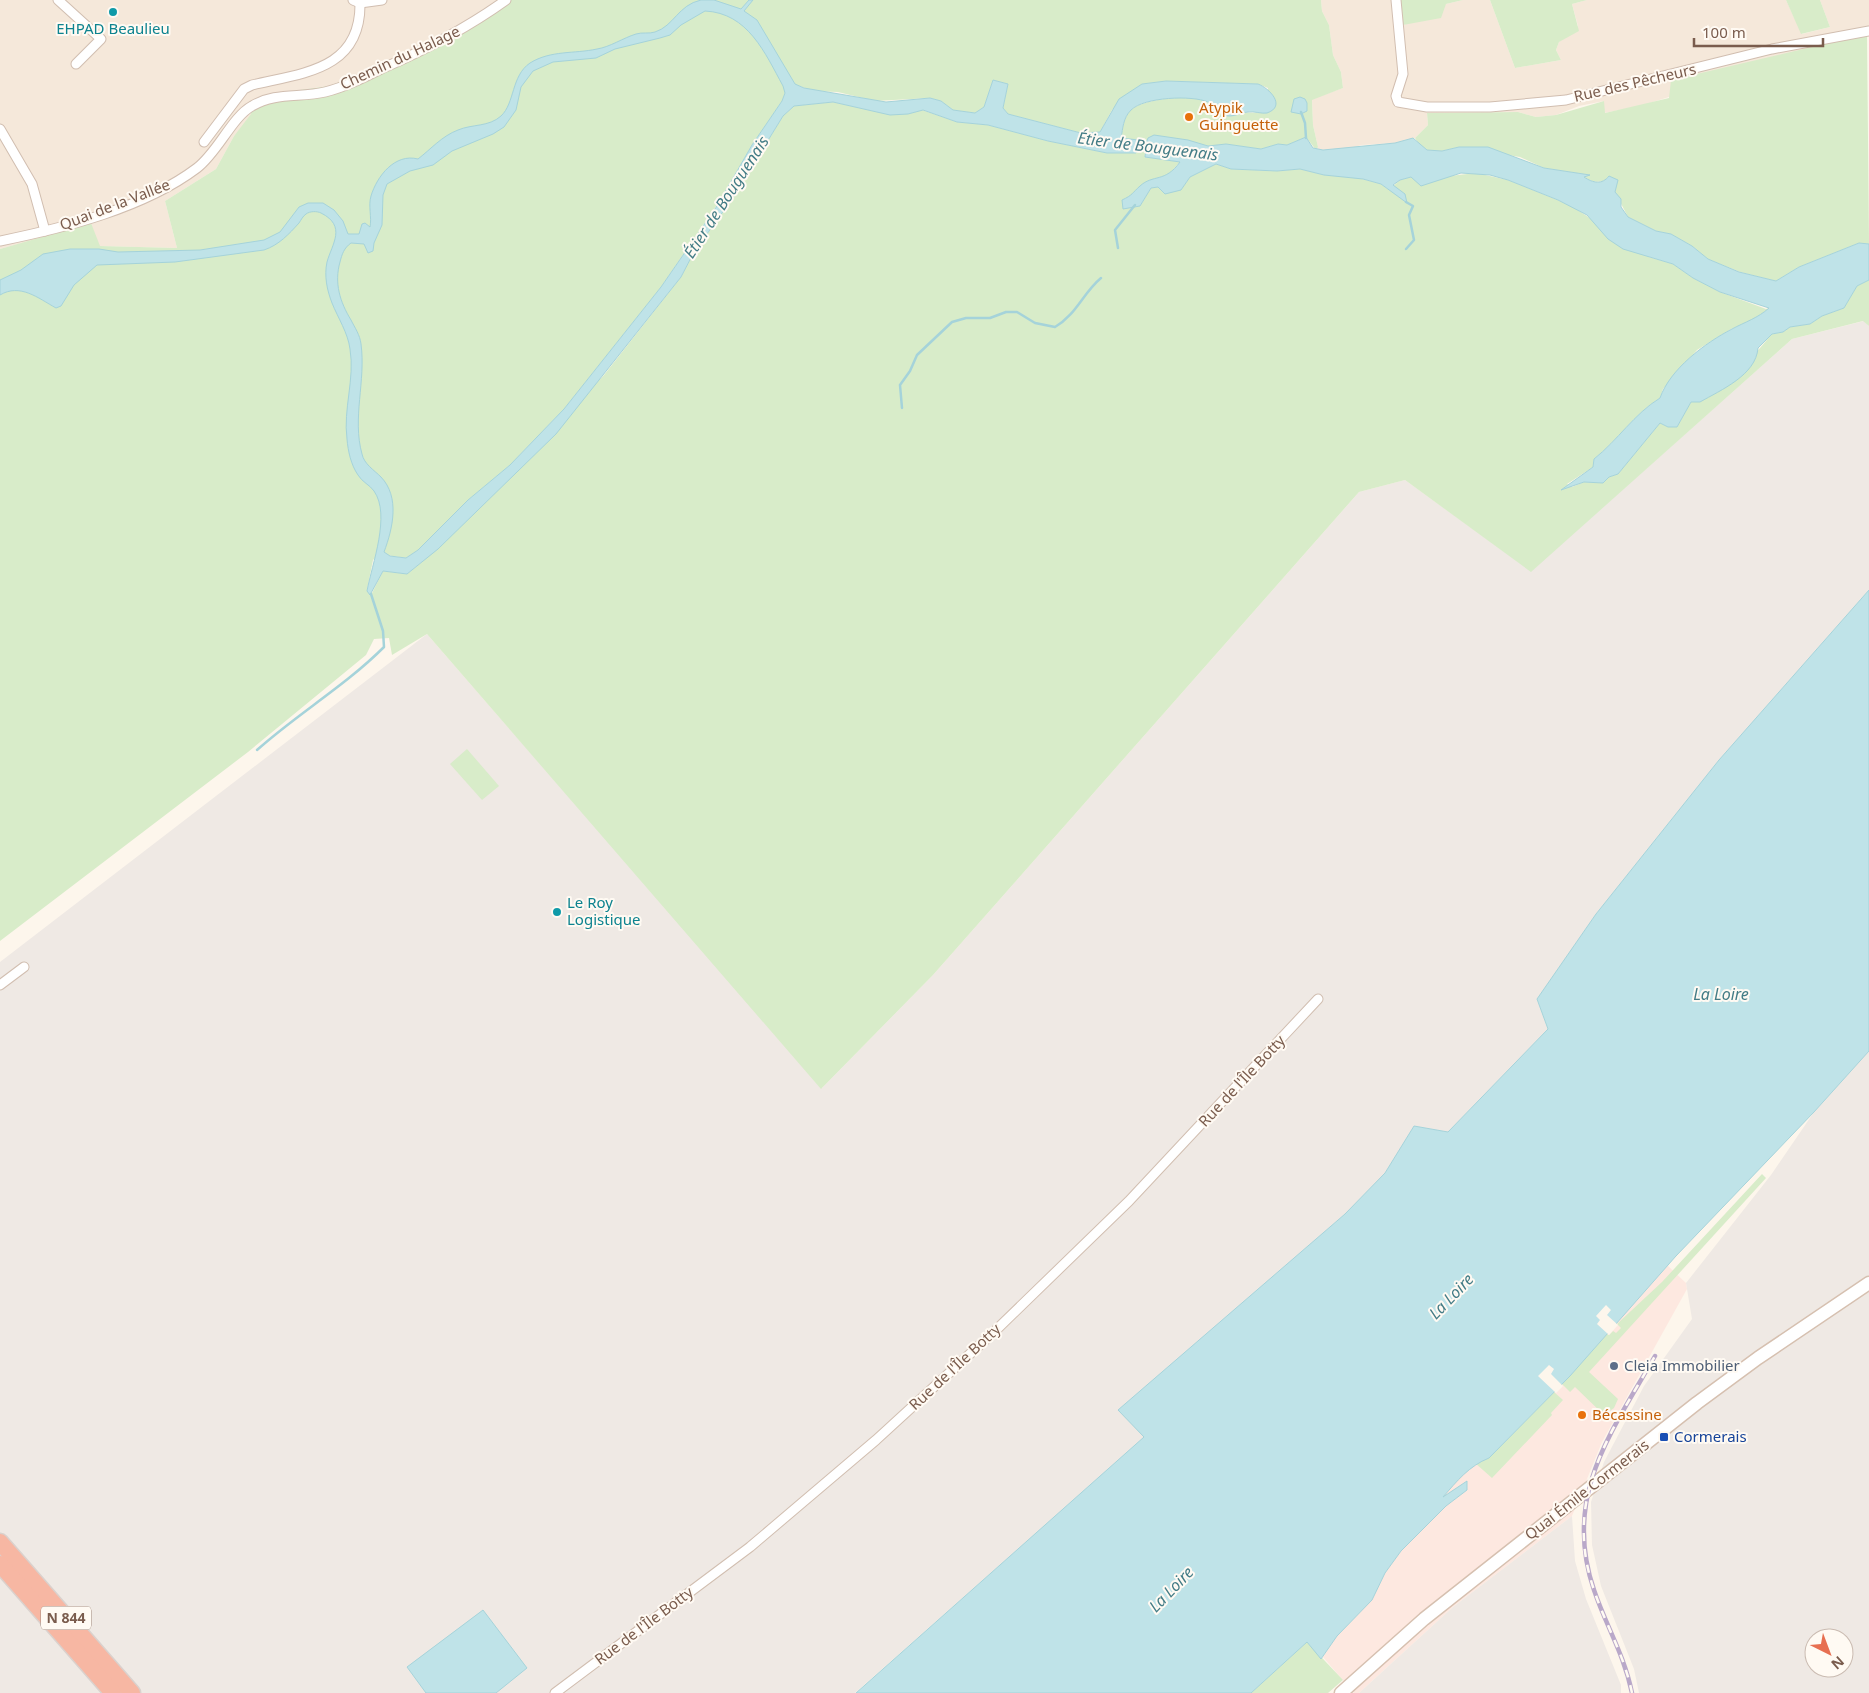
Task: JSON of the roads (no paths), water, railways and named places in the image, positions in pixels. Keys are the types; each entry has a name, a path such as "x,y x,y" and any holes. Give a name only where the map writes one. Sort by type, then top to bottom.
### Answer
{"highway":[{"name":"N 844","path":"0,1542 132,1693"},
{"name":"N 844","path":"0,1564 113,1693"}],"main road":[{"name":"Quai Émile Cormerais","path":"1341,1693 1424,1619 1697,1404 1758,1358 1869,1283"}],"street":[{"path":"58,0 101,39 76,64"},
{"path":"204,142 240,94 252,85 315,71 341,56 354,37 359,20 357,2 382,0"},
{"name":"Chemin du Halage","path":"250,106 272,97 323,92 346,85 458,33 506,0"},
{"name":"Rue des Pêcheurs","path":"1396,0 1403,74 1396,96 1398,102 1427,108 1490,107 1566,100 1772,49 1869,31"},
{"path":"240,94 250,106"},
{"name":"Quai de la Vallée","path":"0,241 77,223 170,185 197,168 211,156 250,106"},
{"path":"0,129 32,184 45,232"},
{"path":"0,985 24,967"},
{"name":"Rue de l'Île Botty","path":"555,1693 757,1542 876,1440 1002,1324 1129,1201 1318,999"}],"water":[{"name":"Étier de Bouguenais","path":"701,0 714,0 741,9 749,0 753,0 744,11 757,20 795,84 804,88 886,102 930,98 941,101 953,110 975,113 984,107 993,80 1008,84 1003,108 1008,114 1081,133 1100,132 1119,99 1142,84 1166,81 1258,84 1271,93 1276,102 1273,110 1267,113 1250,112 1227,116 1208,102 1191,98 1168,98 1146,102 1131,110 1125,120 1121,138 1147,141 1148,138 1154,135 1188,140 1208,146 1226,144 1261,149 1278,144 1287,145 1306,137 1313,148 1323,150 1395,143 1413,138 1427,150 1442,151 1459,147 1488,147 1544,168 1590,175 1584,177 1594,182 1603,181 1609,176 1618,180 1615,192 1621,199 1621,207 1628,217 1656,231 1671,234 1692,246 1708,259 1739,272 1776,281 1799,267 1859,243 1869,244 1869,280 1857,286 1844,308 1822,316 1810,324 1790,327 1783,332 1772,334 1758,348 1756,358 1744,374 1727,387 1700,402 1691,402 1677,427 1668,427 1660,423 1618,474 1609,477 1603,483 1584,482 1561,490 1593,467 1594,459 1634,419 1660,398 1665,387 1680,367 1700,349 1769,308 1720,292 1693,278 1673,264 1623,249 1608,239 1587,215 1558,200 1508,180 1490,175 1461,173 1421,186 1411,177 1400,180 1393,185 1405,194 1407,203 1381,184 1363,179 1324,175 1300,169 1277,171 1231,169 1216,164 1190,177 1181,190 1165,194 1158,187 1151,188 1140,206 1123,209 1122,200 1145,182 1169,173 1180,162 1145,157 1146,149 1137,148 1136,153 1107,153 1048,141 988,125 957,122 923,110 908,114 890,115 833,102 794,106 783,116 732,199 694,252 681,277 556,434 438,549 407,574 383,571 370,595 367,591 379,540 381,513 379,501 374,491 362,480 356,471 348,448 346,416 351,360 347,337 332,303 326,283 327,262 336,236 336,229 329,218 318,212 308,213 283,239 264,250 175,262 97,265 74,285 61,306 56,308 36,296 22,291 7,292 0,295 0,280 21,270 43,254 70,249 99,249 118,252 200,250 264,240 280,232 299,207 308,203 323,203 334,210 343,221 348,234 359,234 362,224 365,223 370,227 371,196 382,174 388,168 402,159 418,159 442,139 463,128 486,124 496,120 509,104 519,75 530,63 554,54 602,48 636,34 655,32 667,25 681,11","holes":["705,11 720,13 744,27 762,48 783,86 785,93 782,101 752,145 717,206 661,287 564,409 510,465 468,500 418,550 406,558 390,556 384,552 392,523 393,503 391,494 381,477 365,461 359,440 358,427 362,372 361,344 360,338 344,306 338,285 338,270 345,249 351,243 364,244 368,253 373,251 374,243 382,225 383,195 387,184 410,171 433,165 452,151 493,134 504,127 516,110 521,87 533,71 553,62 596,58 615,49 670,35 681,25"]},
{"path":"1300,97 1305,99 1307,103 1307,111 1301,114 1291,112 1294,99"},
{"name":"La Loire","path":"1869,590 1869,1051 1814,1112 1676,1256 1570,1376 1489,1458 1469,1470 1453,1485 1443,1497 1467,1481 1467,1490 1446,1506 1401,1551 1385,1573 1372,1600 1337,1636 1321,1659 1307,1642 1251,1693 856,1693 1144,1437 1118,1410 1345,1214 1385,1173 1414,1126 1448,1132 1548,1029 1537,999 1596,914 1719,760"},
{"path":"483,1610 527,1668 496,1693 426,1693 407,1667"}],"waterway":[{"path":"1301,112 1305,123 1306,138"},
{"path":"1406,202 1413,206 1409,215 1414,240 1406,249"},
{"path":"1118,248 1115,230 1135,205"},
{"path":"902,408 900,385 910,371 917,355 952,322 966,318 990,318 1006,312 1017,312 1035,323 1055,327 1069,316 1101,278"},
{"path":"257,750 384,647 383,631 371,594"}],"railway":[{"path":"1632,1693 1620,1653 1594,1590 1586,1556 1584,1525 1588,1495 1596,1467 1622,1412 1655,1356"}],"place":[{"name":"EHPAD Beaulieu","path":"113,12"},
{"name":"Atypik Guinguette","path":"1189,117"},
{"name":"Le Roy Logistique","path":"557,912"},
{"name":"Cleia Immobilier","path":"1614,1366"},
{"name":"Bécassine","path":"1582,1415"},
{"name":"Cormerais","path":"1664,1437"}]}
